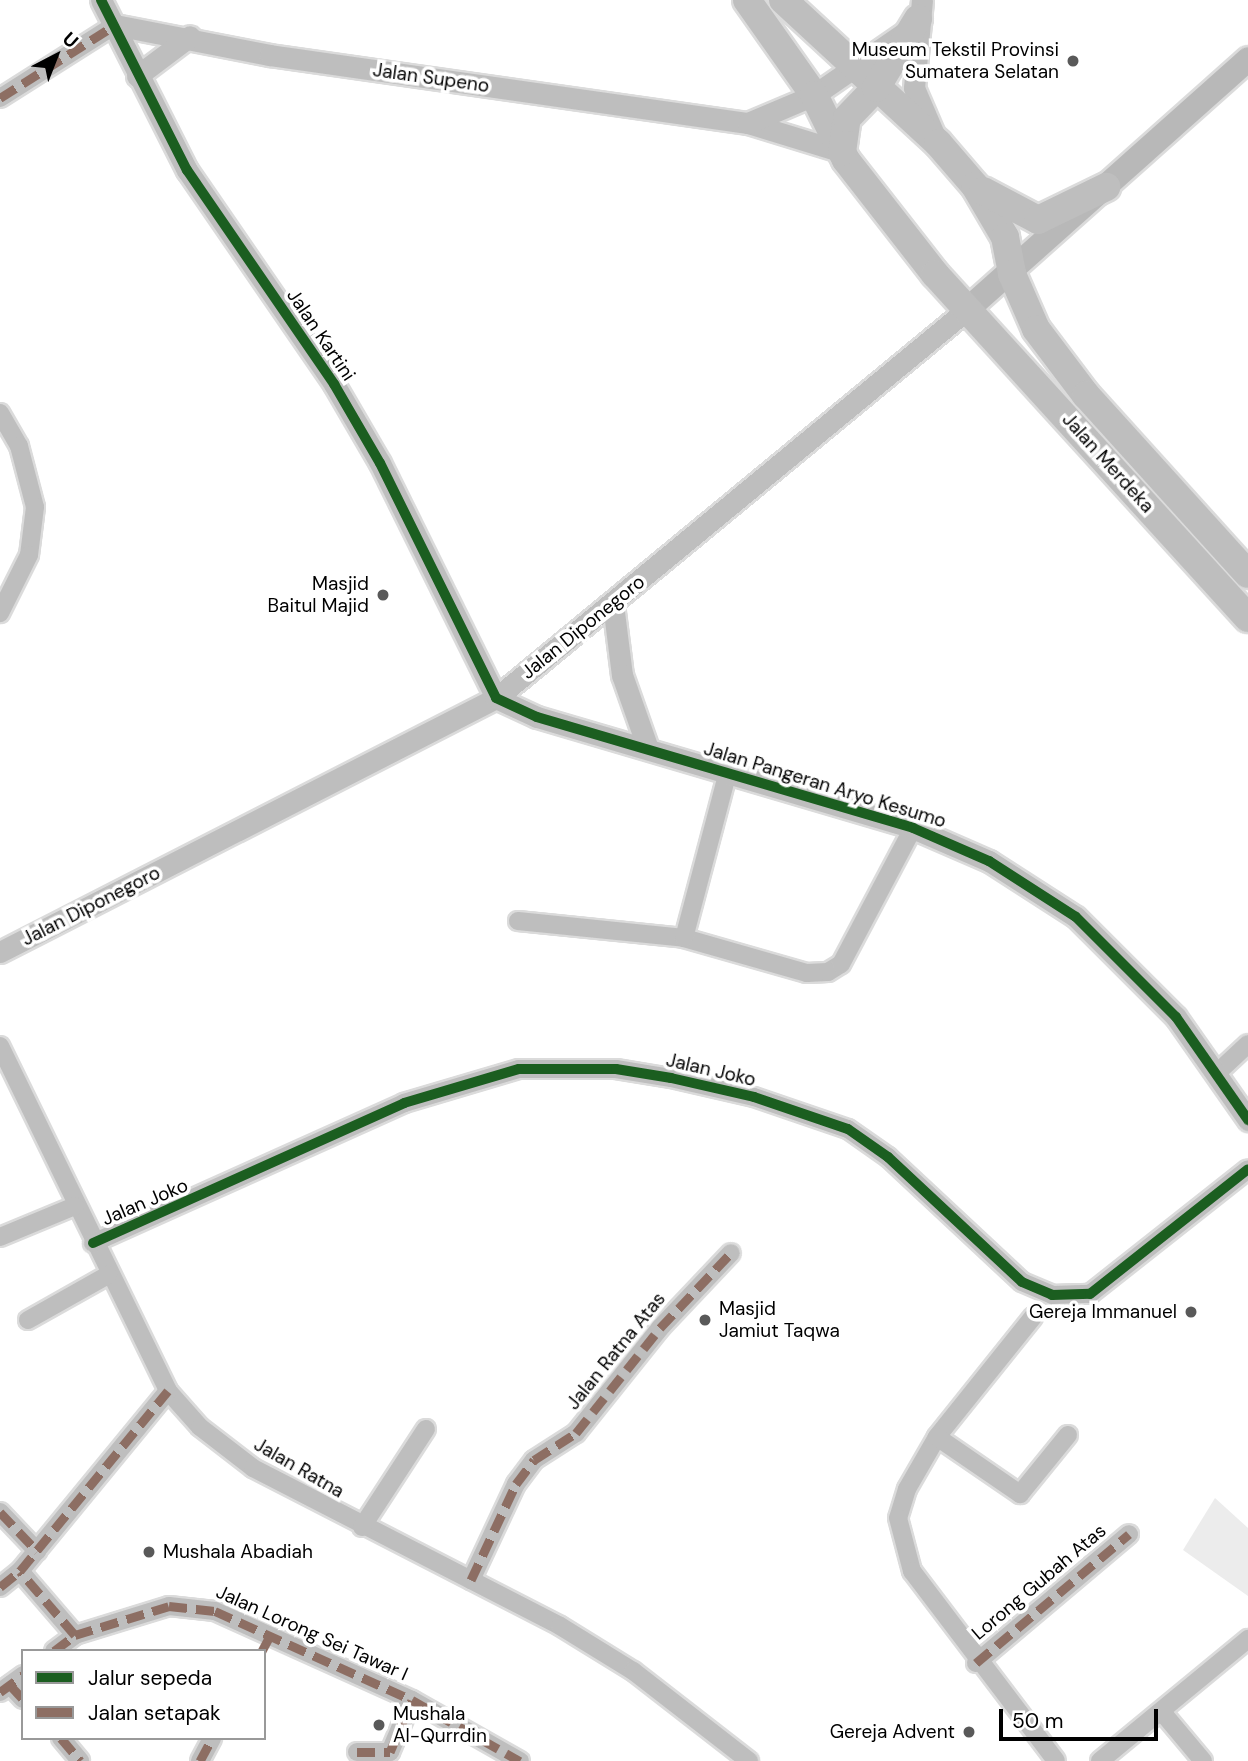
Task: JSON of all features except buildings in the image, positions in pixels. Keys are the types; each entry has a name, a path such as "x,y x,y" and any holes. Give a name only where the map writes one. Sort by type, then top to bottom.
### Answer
{"main road":[{"name":"Jalan Merdeka","path":"747,0 814,95 842,152 935,274 1248,618"},
{"path":"783,0 938,143 975,186 1038,220 1106,187"},
{"path":"842,152 847,118 876,88 920,10"},
{"path":"969,309 1012,274 1248,59"},
{"name":"Jalan Merdeka","path":"975,186 1005,237 1012,274 1036,329 1086,395 1248,574"}],"street":[{"name":"Jalan Kartini","path":"101,0 137,76 187,170 334,384 380,463 496,698"},
{"path":"748,123 814,95 855,68 920,10"},
{"path":"920,10 914,88 938,143"},
{"name":"Jalan Supeno","path":"115,25 190,36 270,55 748,123 842,152"},
{"path":"0,98 115,25"},
{"path":"137,76 190,36"},
{"name":"Jalan Diponegoro","path":"0,952 496,698 969,309"},
{"path":"0,413 19,446 35,506 29,555 0,613"},
{"path":"612,604 622,675 648,749"},
{"name":"Jalan Pangeran Aryo Kesumo","path":"496,698 537,717 914,828 989,861 1076,917 1176,1017 1218,1072 1248,1120"},
{"path":"684,938 728,772"},
{"path":"518,921 684,938 807,973 828,972 841,964 914,828"},
{"path":"1218,1072 1248,1044"},
{"name":"Jalan Ratna","path":"0,1046 108,1275 168,1391 200,1427 253,1468 362,1527 471,1580 633,1671 749,1761"},
{"name":"Jalan Joko","path":"93,1242 404,1103 519,1069 616,1069 671,1078 754,1097 848,1129 888,1157 1022,1282 1052,1295 1090,1294 1248,1169"},
{"path":"0,1237 75,1206"},
{"name":"Jalan Ratna Atas","path":"471,1580 516,1484 534,1460 576,1433 660,1328 731,1253"},
{"path":"28,1320 108,1275"},
{"path":"1033,1317 937,1437 907,1489 898,1518 912,1572 976,1663 1056,1761"},
{"path":"0,1587 20,1571 168,1391"},
{"path":"362,1527 426,1429"},
{"path":"937,1437 1020,1494 1068,1435"},
{"path":"0,1512 37,1551"},
{"name":"Lorong Gubah Atas","path":"976,1663 1129,1534"},
{"path":"20,1571 75,1634 56,1649"},
{"name":"Jalan Lorong Sei Tawar I","path":"75,1634 189,1605 266,1643 412,1700 520,1761"},
{"path":"1100,1761 1248,1639"},
{"path":"358,1752 390,1752 412,1700"},
{"path":"1162,1712 1203,1761"},
{"path":"63,1740 80,1761"},
{"path":"200,1761 211,1740"}],"shaded area":[{"path":"1215,1498 1248,1528 1248,1596 1183,1550"}],"marked path":[{"path":"0,98 115,25"},
{"path":"471,1580 516,1484 534,1460 576,1433 660,1328 731,1253"},
{"path":"57,1649 75,1635 20,1571 168,1391"},
{"path":"0,1512 37,1551"},
{"path":"976,1663 1129,1534"},
{"path":"0,1587 20,1571"},
{"path":"75,1635 169,1606 215,1611 412,1700 520,1761"},
{"path":"263,1649 270,1636"},
{"path":"0,1692 21,1676"},
{"path":"10,1685 21,1697"},
{"path":"357,1752 390,1752 412,1700"},
{"path":"63,1740 80,1761"},
{"path":"200,1761 211,1740"}],"cycle path":[{"path":"101,0 187,170 334,384 380,463 496,698 537,717 913,828 989,861 1076,917 1176,1017 1248,1120"},
{"path":"93,1243 404,1103 519,1069 616,1069 671,1078 754,1097 848,1129 888,1157 1022,1282 1052,1295 1090,1294 1248,1169"}],"place":[{"name":"Museum Tekstil Provinsi Sumatera Selatan","path":"1073,61"},
{"name":"Masjid Baitul Majid","path":"383,595"},
{"name":"Gereja Immanuel","path":"1191,1312"},
{"name":"Masjid Jamiut Taqwa","path":"705,1320"},
{"name":"Mushala Abadiah","path":"149,1552"},
{"name":"Mushala Al-Qurrdin","path":"379,1725"},
{"name":"Gereja Advent","path":"969,1732"}]}
